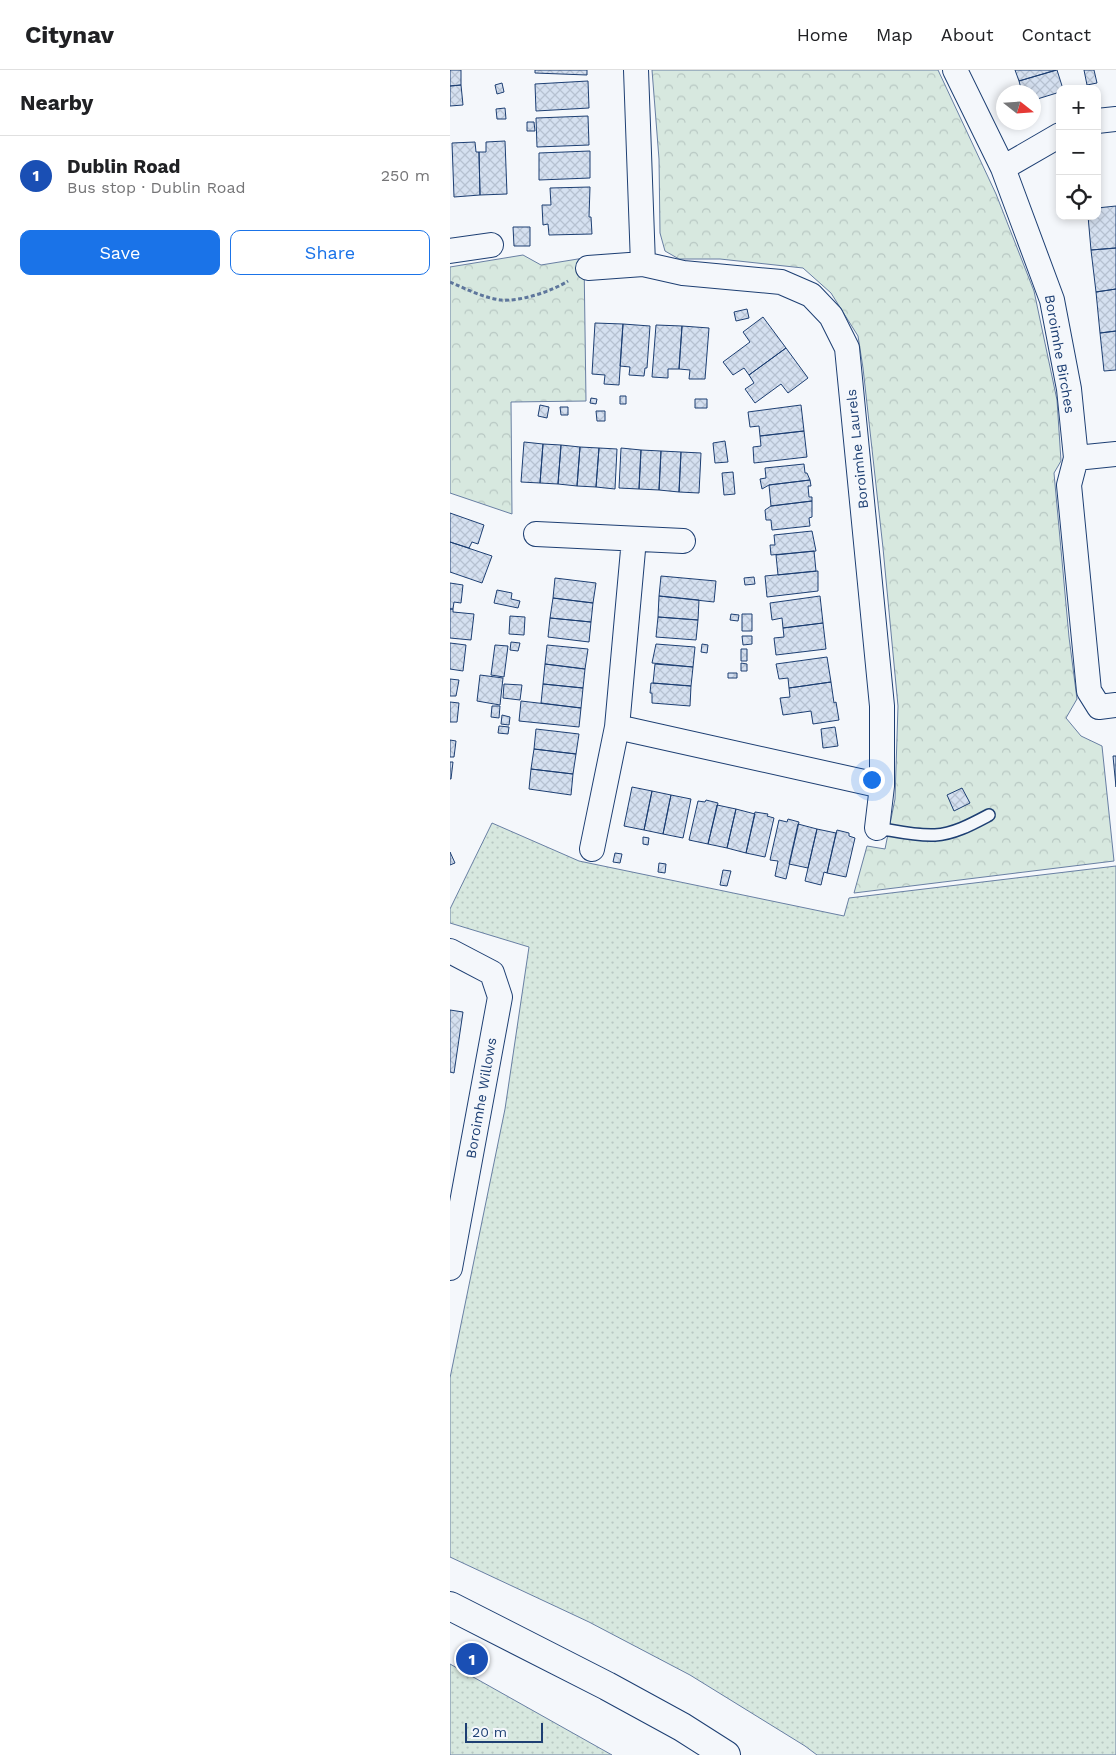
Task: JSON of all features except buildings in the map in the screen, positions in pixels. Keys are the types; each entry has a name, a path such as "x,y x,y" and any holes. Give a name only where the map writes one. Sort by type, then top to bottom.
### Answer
{"main road":[{"path":"450,1606 616,1691 682,1727 726,1755"}],"street":[{"path":"636,70 643,264"},
{"name":"Boroimhe Birches","path":"955,70 1002,168 1052,300 1069,389 1076,458 1069,485 1089,691 1099,707 1116,705"},
{"path":"1101,121 1116,119"},
{"path":"1002,168 1056,137"},
{"path":"450,251 491,245"},
{"name":"Boroimhe Laurels","path":"588,268 643,264 683,273 780,282 811,295 831,316 847,348 882,706 882,786 877,828"},
{"path":"1076,458 1116,454"},
{"path":"536,534 683,541"},
{"path":"592,849 617,727 634,539"},
{"path":"617,727 882,786"},
{"name":"Boroimhe Willows","path":"450,1268 500,997 492,973 451,952"}],"lane":[{"path":"877,828 909,834 936,835 963,828 989,815"}],"path":[{"path":"450,282 468,290 502,300 524,297 558,288 588,268"}],"green space":[{"path":"652,70 938,70 996,194 1034,291 1057,400 1061,461 1054,473 1069,637 1077,699 1066,718 1081,736 1102,746 1114,861 854,893 867,846 885,849 895,799 898,706 883,548 858,336 831,293 803,268 720,259 679,259 665,251 660,233 659,159"},
{"path":"523,255 541,265 584,258 586,401 511,402 512,514 450,493 450,267"},
{"path":"492,823 579,861 844,916 849,898 1116,866 1116,1755 817,1755 690,1675 589,1622 450,1557 450,1378 505,1109 529,947 450,923 450,909"},
{"path":"450,1664 612,1755 450,1755"}],"place":[{"name":"Dublin Road","path":"472,1659"}]}
